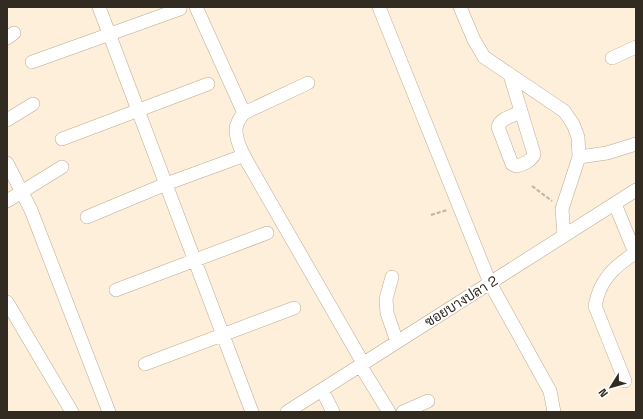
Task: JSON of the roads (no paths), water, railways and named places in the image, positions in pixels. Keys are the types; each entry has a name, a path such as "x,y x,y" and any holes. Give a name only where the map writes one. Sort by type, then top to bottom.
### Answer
{"street":[{"path":"99,7 252,412"},
{"path":"196,7 244,113"},
{"path":"379,7 490,283 550,390 554,412"},
{"path":"460,7 478,49 484,57 564,111 573,124 578,137 579,157 562,209 564,235"},
{"path":"32,62 180,9"},
{"path":"612,58 636,47"},
{"path":"510,74 521,112"},
{"path":"308,83 244,113 239,119 236,129 238,140 244,155 390,412"},
{"path":"62,139 208,84"},
{"path":"7,120 33,104"},
{"path":"579,157 607,153 636,144"},
{"path":"87,216 166,184 237,158"},
{"path":"7,163 31,210 110,412"},
{"path":"7,200 62,167"},
{"name":"ซอยบางปลา 2","path":"287,412 636,190"},
{"path":"615,204 636,254 618,264 609,274 598,293 595,306 625,381"},
{"path":"116,290 267,233"},
{"path":"392,277 386,299 387,313 397,342"},
{"path":"7,302 72,412"},
{"path":"145,364 294,308"},
{"path":"322,390 333,412"},
{"path":"403,412 428,401"}]}
